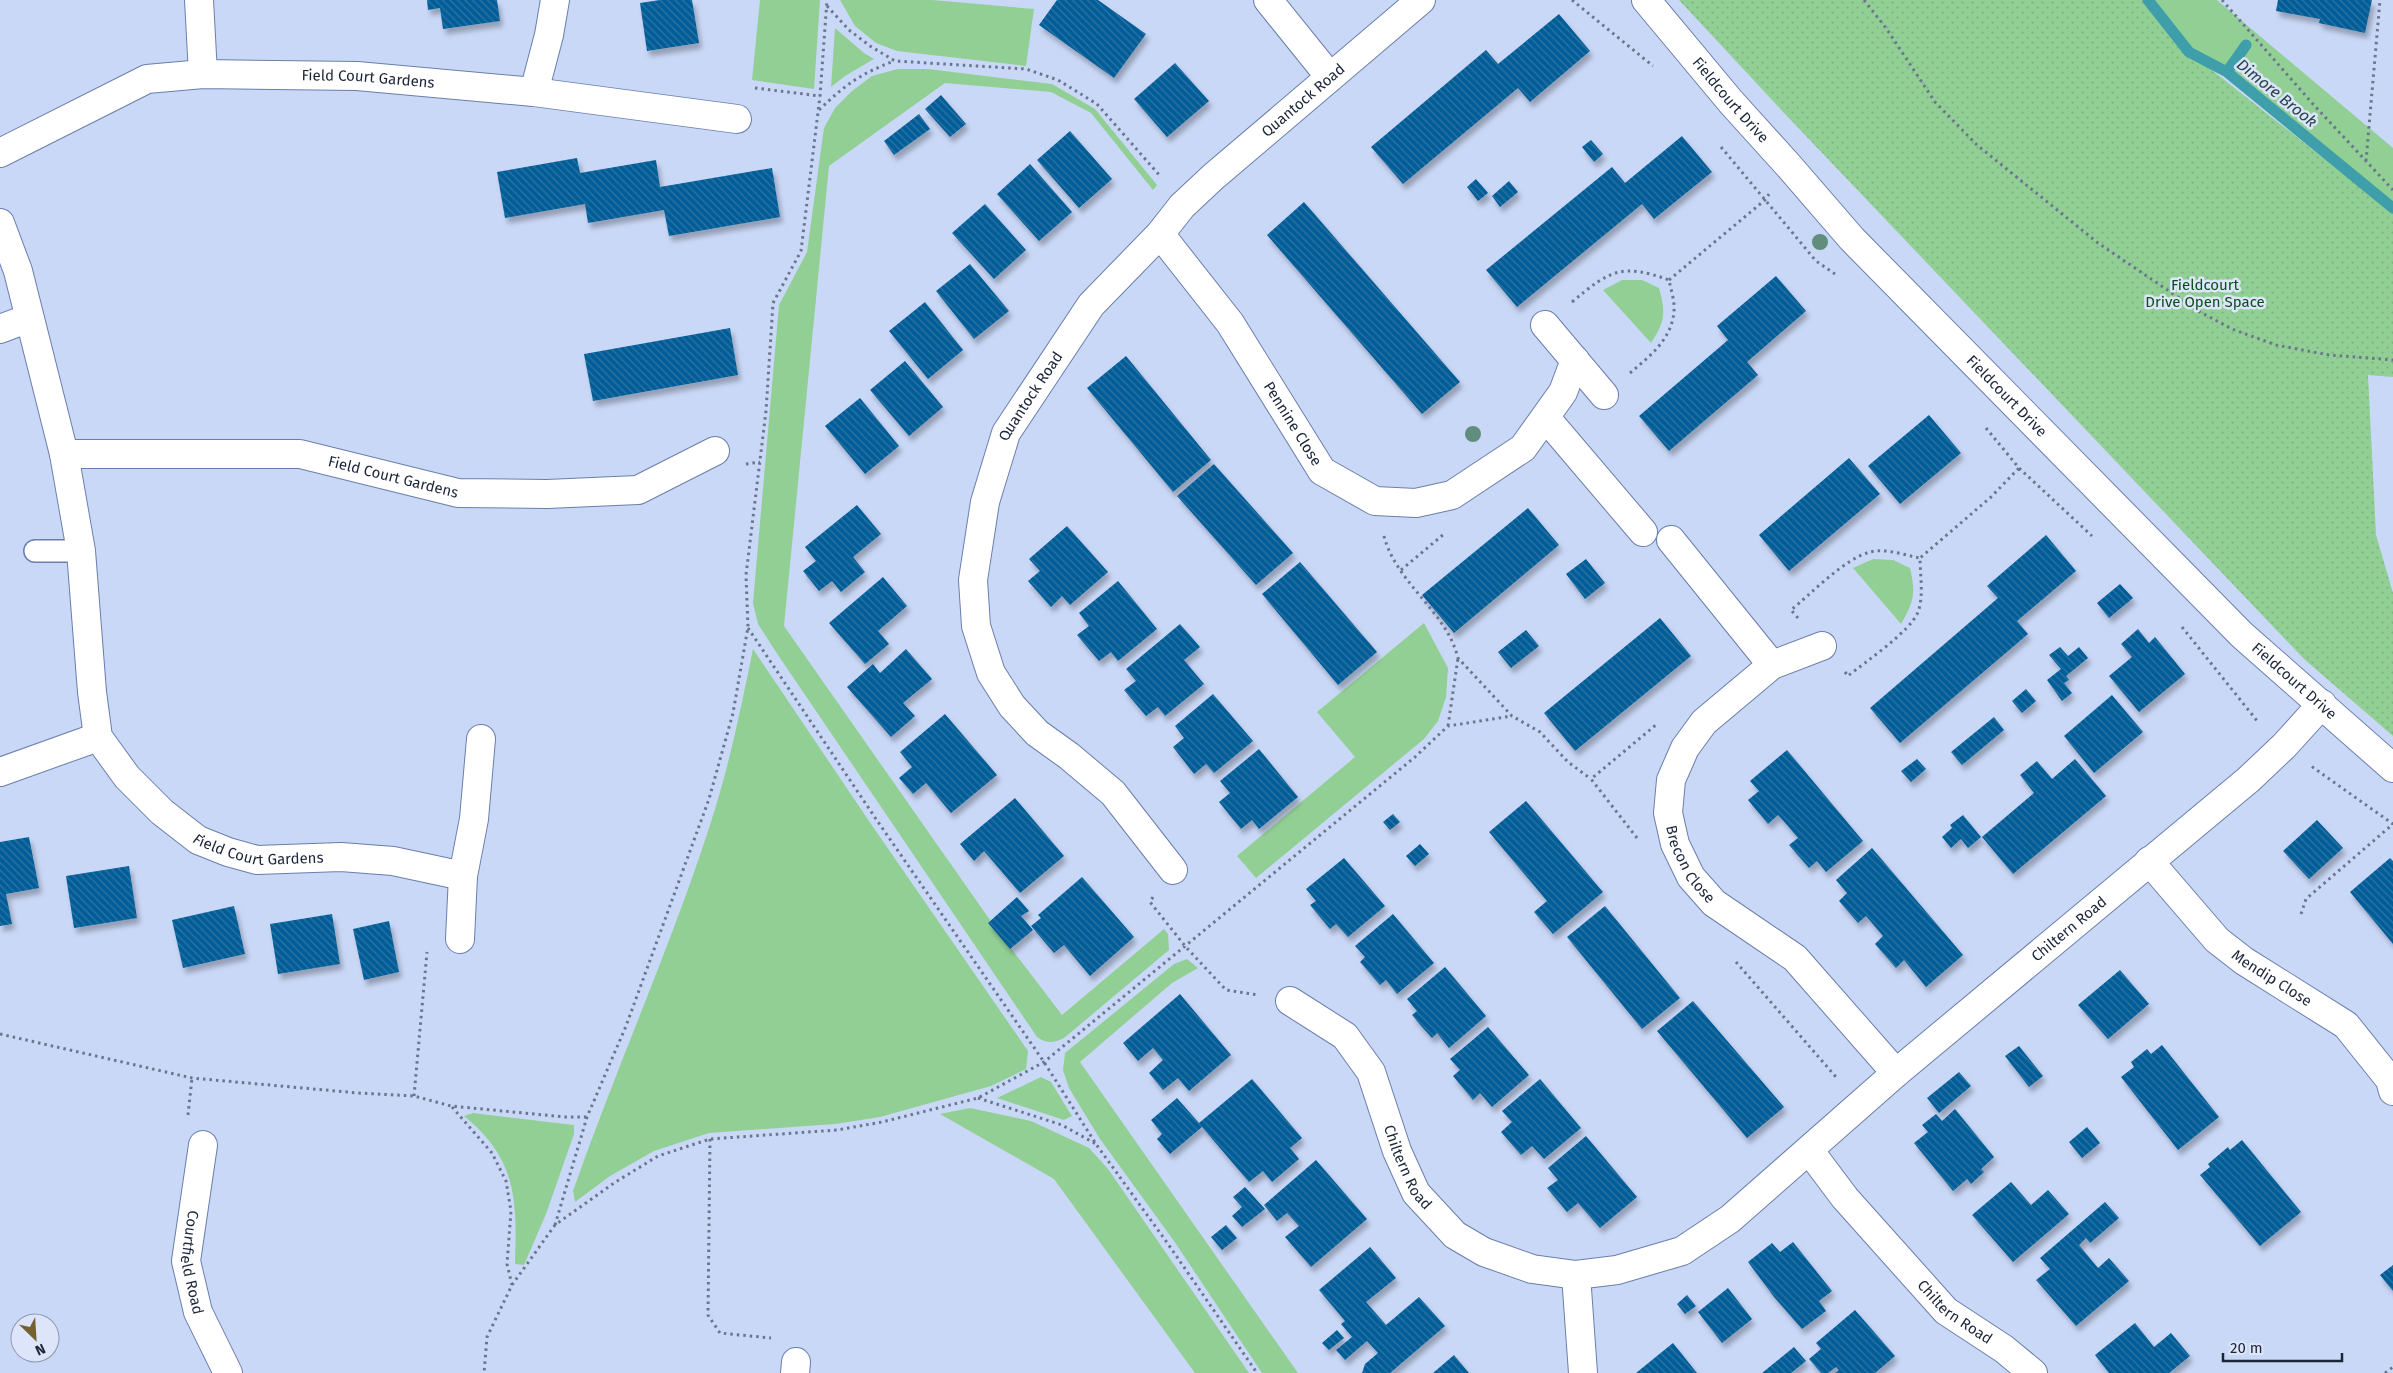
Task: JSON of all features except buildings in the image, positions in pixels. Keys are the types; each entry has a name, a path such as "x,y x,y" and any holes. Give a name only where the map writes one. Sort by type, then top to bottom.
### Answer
{"street":[{"path":"199,0 203,74"},
{"path":"534,92 549,36 555,0"},
{"path":"1268,0 1330,77"},
{"name":"Quantock Road","path":"1173,870 1113,793 1038,733 1012,706 991,672 976,626 973,580 984,502 1006,433 1090,305 1160,234 1182,206 1421,0"},
{"name":"Fieldcourt Drive","path":"1646,0 1731,102 1852,239 2228,621 2393,768"},
{"name":"Field Court Gardens","path":"0,154 146,79 203,74 356,76 534,92 737,119"},
{"name":"Field Court Gardens","path":"0,223 18,271 64,454 81,551 92,692 98,737 128,777 162,812 198,840 228,852 257,860 341,857 393,861 464,876"},
{"name":"Pennine Close","path":"1160,234 1230,323 1322,471 1375,501 1416,503 1452,495 1524,448 1563,392 1574,360"},
{"path":"0,329 30,318"},
{"path":"1545,325 1604,395"},
{"path":"1546,418 1643,532"},
{"name":"Field Court Gardens","path":"64,454 300,454 458,493 547,494 638,490 715,451"},
{"path":"1671,540 1772,665"},
{"name":"Brecon Close","path":"1822,646 1772,665 1704,722 1685,748 1671,780 1668,813 1674,844 1691,877 1714,903 1795,958 1896,1073"},
{"name":"Chiltern Road","path":"1290,1001 1345,1036 1371,1072 1397,1151 1416,1193 1455,1235 1484,1252 1532,1269 1576,1276 1617,1270 1682,1251 1730,1218 1896,1073 2248,780 2284,746 2322,704"},
{"path":"0,772 98,737"},
{"path":"460,939 464,876 474,819 482,739"},
{"name":"Mendip Close","path":"2149,862 2217,940 2244,961 2346,1025 2390,1080 2393,1091"},
{"name":"Courtfield Road","path":"203,1146 186,1261 198,1312 228,1373"},
{"name":"Chiltern Road","path":"1809,1150 1845,1198 1946,1311 2004,1350 2033,1373"},
{"path":"1576,1276 1583,1373"}],"lane":[{"path":"35,551 81,551"}],"path":[{"path":"555,1225 587,1117 626,1026 709,799 734,713 748,627 746,575 766,411 773,303 801,251 820,96 828,0"},
{"path":"1864,0 1941,108 1976,145 2098,243 2200,312 2232,329 2276,345 2329,354 2393,360"},
{"path":"2222,0 2312,103 2393,190"},
{"path":"2366,161 2380,0"},
{"path":"827,6 849,30 870,46 895,60 1026,69 1058,80 1097,104 1160,176 1182,206"},
{"path":"818,110 841,88 864,73 895,60"},
{"path":"737,119 752,87 820,96"},
{"path":"1670,280 1764,200 1788,165"},
{"path":"1545,325 1591,287 1618,271 1646,272 1670,280"},
{"path":"1604,395 1650,356 1670,333 1674,310 1670,280"},
{"path":"1920,558 1991,497 2019,468"},
{"path":"1375,501 1386,542 1397,563 1456,648 1458,658 1448,726"},
{"path":"1887,551 1920,558 1921,588 1918,612 1902,632 1848,676 1791,610 1846,565 1869,552 1887,551"},
{"path":"748,627 876,819 1044,1062 1096,1144 1257,1373"},
{"path":"1458,658 1512,716 1540,732 1568,762 1591,779"},
{"path":"484,1373 487,1337 512,1285 555,1225 614,1183 658,1156 710,1139 837,1130 882,1122 978,1098 1044,1062 1415,757 1448,726 1512,716"},
{"path":"2284,746 2393,824 2306,899 2301,914"},
{"path":"1173,870 1150,902 1186,946 1226,990 1290,1001"},
{"path":"414,1096 428,947 460,939"},
{"path":"0,1034 192,1078 358,1093 414,1096 451,1106 565,1118 587,1117"},
{"path":"978,1098 1062,1126 1096,1144"},
{"path":"451,1106 492,1153 506,1181 511,1211 507,1264 512,1285"},
{"path":"710,1139 708,1315 720,1333 770,1337 795,1368"},
{"path":"2385,1373 2393,1368"}],"green space":[{"path":"760,0 820,0 814,89 752,80"},
{"path":"840,0 932,0 1034,9 1026,66 897,51 876,43 855,26"},
{"name":"Fieldcourt Drive Open Space","path":"1679,0 2148,0 2189,52 2393,213 2393,377 2368,375 2376,535 2393,593 2393,736 2304,659"},
{"path":"2148,0 2217,0 2393,148 2393,208 2227,72 2189,52"},
{"path":"835,28 864,53 874,59 845,76 831,87"},
{"path":"898,69 928,69 1052,84 1095,109 1157,185 1153,190 1091,113 1051,92 945,83 829,166 784,626 997,930 1062,1015 1164,929 1168,934 1169,950 1064,1038 1053,1042 1047,1042 1037,1037 778,655 758,624 753,603 779,305 807,252 824,128 835,108 852,91 872,76"},
{"path":"1622,280 1642,280 1659,288 1663,304 1663,317 1662,323 1651,343 1603,290"},
{"path":"1873,559 1893,560 1910,568 1913,597 1901,624 1853,568"},
{"path":"1424,623 1448,668 1446,697 1438,721 1424,739 1256,878 1237,856 1355,757 1317,712"},
{"path":"753,649 1028,1051 1026,1069 991,1086 880,1117 835,1124 709,1133 654,1151 610,1176 575,1202 573,1191 678,917 710,825 729,759"},
{"path":"1187,959 1198,968 1172,983 1080,1062 1298,1373 1262,1373 1174,1241 1100,1139 1069,1088 1063,1070 1065,1053 1174,964"},
{"path":"1041,1077 1051,1082 1072,1116 1064,1120 997,1098"},
{"path":"970,1108 1031,1121 1089,1148 1108,1169 1249,1373 1195,1373 1054,1179 940,1114"},
{"path":"473,1113 574,1125 574,1134 546,1214 524,1265 515,1264 514,1200 510,1182 495,1148 464,1116"}],"waterway":[{"name":"Dimore Brook","path":"2148,0 2189,52 2227,72 2393,208"},
{"path":"2227,72 2246,45"}]}
